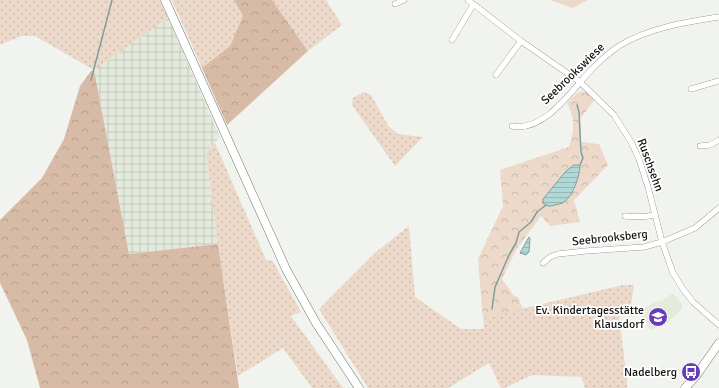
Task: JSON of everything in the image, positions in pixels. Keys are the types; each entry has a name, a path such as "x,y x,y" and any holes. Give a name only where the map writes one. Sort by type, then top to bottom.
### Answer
{"main road":[{"path":"165,0 286,269 316,323 359,388"},
{"path":"685,388 696,376 719,343"}],"street":[{"path":"395,4 404,0"},
{"name":"Ruschsehn","path":"468,0 521,41 580,82 614,114 637,155 646,180 662,242 673,273 683,290 693,302 719,325"},
{"path":"452,40 473,5"},
{"name":"Seebrookswiese","path":"512,126 527,126 538,121 554,110 569,96 594,66 629,41 667,27 719,17"},
{"path":"496,75 521,41"},
{"path":"691,89 719,81"},
{"path":"700,146 710,145 719,140"},
{"name":"Seebrooksberg","path":"543,263 550,257 558,254 644,247 662,242 695,228 719,208"},
{"path":"625,216 648,217 655,215"}],"shaded area":[{"path":"168,18 220,137 206,152 218,244 129,254 94,70"},
{"name":"Ev. Kindertagesstätte Klausdorf","path":"673,293 682,304 682,309 667,323 650,330 639,311 655,302 662,301"}],"green space":[{"path":"0,0 160,0 168,18 94,70 35,36 21,36 0,45"},
{"path":"172,0 234,0 243,16 230,46 202,68"},
{"path":"234,0 272,0 308,51 227,125 202,68 230,46 243,16"},
{"path":"272,0 326,0 342,25 308,51"},
{"path":"550,0 588,0 573,8"},
{"path":"94,70 129,254 218,244 239,388 40,388 27,340 0,283 0,220 42,178 64,139 80,86 91,71"},
{"path":"581,91 587,93 595,99 580,119 581,142 599,144 608,165 574,200 580,222 550,226 541,216 516,250 502,279 514,296 518,297 523,309 483,318 478,259 503,206 500,170 569,147 572,135 573,120 567,103"},
{"path":"363,92 371,95 389,127 398,134 423,137 395,166 352,105 353,98"},
{"path":"215,143 266,260 272,260 301,312 291,316 343,388 312,388 283,348 238,376 206,152"},
{"path":"409,226 415,297 461,329 484,329 483,318 623,285 634,285 631,305 618,308 627,388 585,388 581,377 532,375 505,388 501,388 489,363 448,388 368,388 319,309 376,252"}],"water":[{"path":"574,165 580,165 579,175 573,191 567,199 562,203 552,206 543,203 543,199 566,171"},
{"path":"529,237 529,252 526,255 520,253"}],"waterway":[{"path":"91,80 112,0"},
{"path":"577,105 579,112 581,152 583,158 580,165"},
{"path":"492,309 495,287 516,243 519,232 531,222 537,212 546,205"}],"place":[{"name":"Ev. Kindertagesstätte Klausdorf","path":"658,317"},
{"name":"Nadelberg","path":"691,372"}]}
